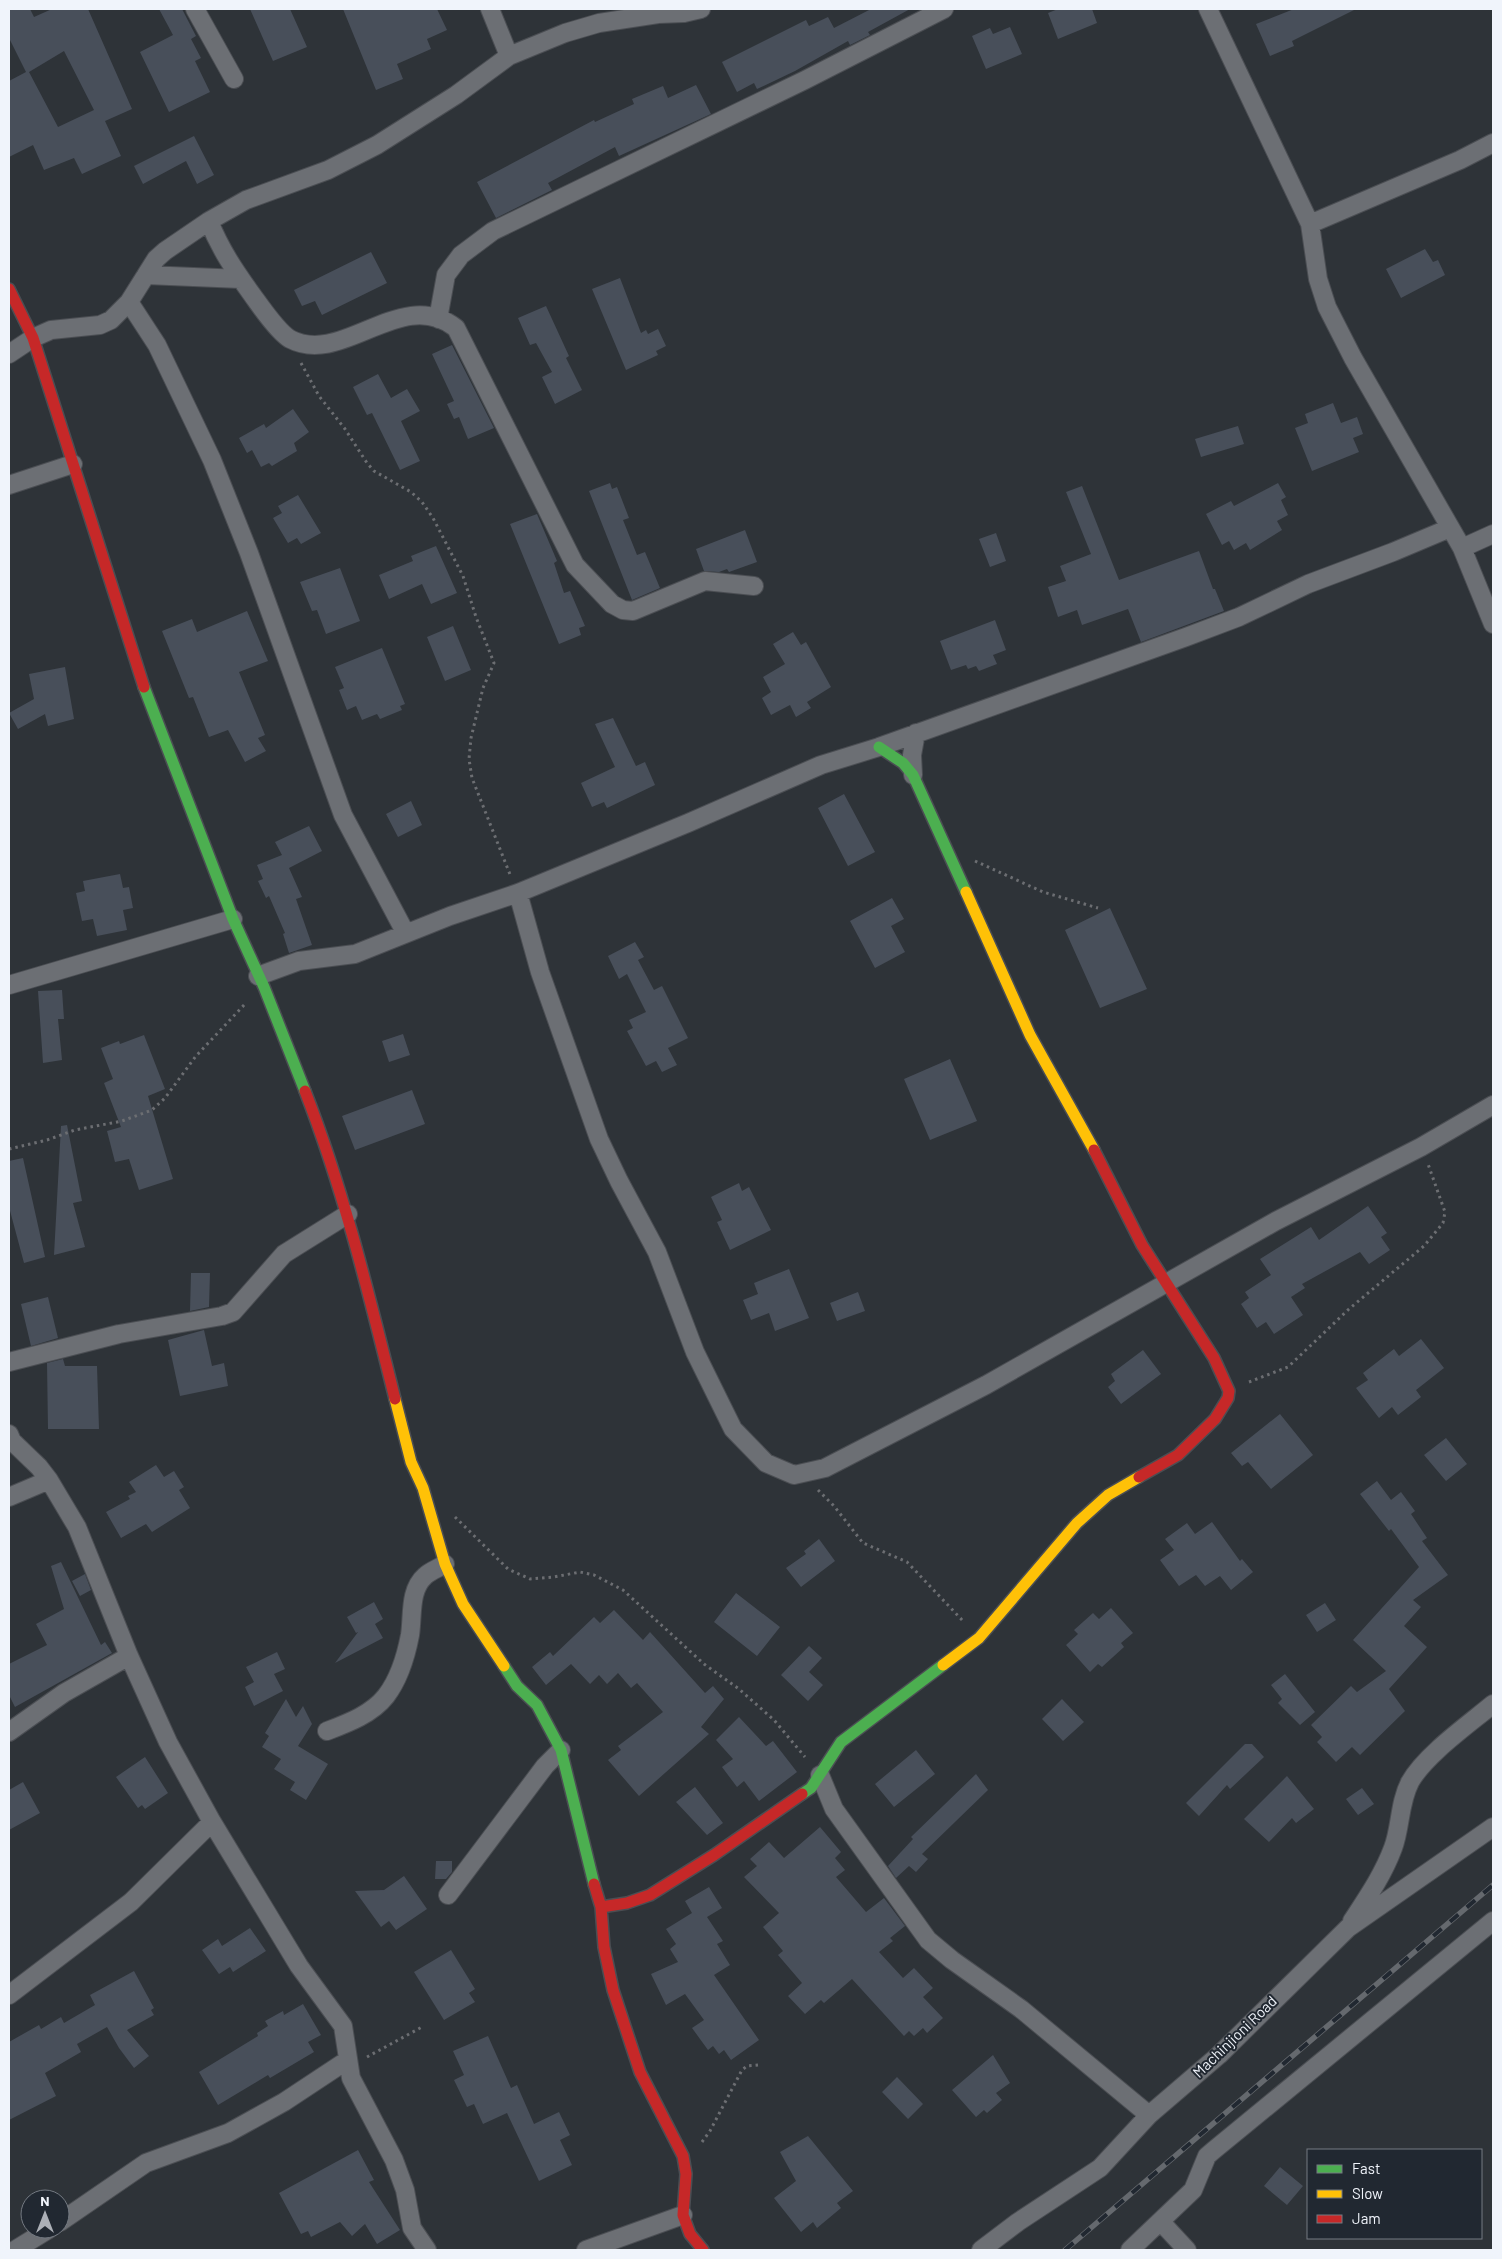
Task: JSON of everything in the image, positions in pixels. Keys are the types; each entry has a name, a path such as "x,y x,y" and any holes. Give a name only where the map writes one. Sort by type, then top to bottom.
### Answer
{"street":[{"path":"195,9 234,79"},
{"path":"490,9 509,56"},
{"path":"9,354 33,338 50,330 100,325 111,320 129,302 146,275 165,251 209,221 246,200 328,170 377,145 456,95 509,56 599,23 661,11 684,13 701,9"},
{"path":"438,318 446,275 461,255 493,231 805,80 944,9"},
{"path":"1208,9 1310,224 1318,280 1327,307 1353,358 1462,548 1493,624"},
{"path":"1310,224 1460,160 1493,143"},
{"path":"209,221 219,246 241,279 265,313 289,339 312,344 330,344 395,318 424,316 438,318 450,323 461,334 544,507 575,564 612,604 623,610 633,611 705,581 754,586"},
{"path":"146,275 241,279"},
{"path":"9,289 33,338 134,660 234,919 261,981 324,1139 348,1214 411,1462 423,1488 445,1564 463,1604 517,1686 537,1705 561,1750 601,1907 604,1948 613,1990 640,2072 683,2156 686,2174 683,2215 690,2234 703,2250"},
{"path":"129,302 157,345 212,460 250,553 342,815 405,932"},
{"path":"9,485 73,464"},
{"path":"261,981 299,962 355,954 405,932 518,893 821,765 879,747 1186,637 1239,616 1308,584 1450,528"},
{"path":"1462,548 1493,534"},
{"path":"913,775 912,754 916,733"},
{"path":"601,1907 641,1899 672,1882 805,1793 820,1775 833,1752 851,1733 979,1638 1077,1523 1108,1495 1178,1455 1215,1419 1224,1406 1229,1391 1214,1358 1192,1327 1168,1283 1142,1245 1084,1133 1030,1035 913,775 903,763 879,747"},
{"path":"518,893 540,972 599,1139 618,1181 657,1252 695,1352 733,1429 766,1463 794,1475 825,1468 986,1384 1276,1221 1421,1147 1493,1105"},
{"path":"9,985 234,919"},
{"path":"9,1362 119,1334 222,1316 233,1312 284,1254 348,1214"},
{"path":"9,1434 12,1441 39,1467 49,1480 76,1526 129,1656 168,1742 212,1822 299,1966 342,2026 346,2041 346,2062 355,2090 394,2160 405,2190 412,2228 427,2250"},
{"path":"9,1497 49,1480"},
{"path":"327,1731 369,1712 386,1696 399,1674 405,1655 413,1602 418,1587 424,1576 445,1564"},
{"path":"9,1732 64,1693 129,1656"},
{"path":"1348,1928 1387,1862 1394,1846 1405,1791 1412,1779 1448,1740 1493,1704"},
{"path":"448,1895 539,1773 561,1750"},
{"path":"820,1775 834,1809 928,1940 952,1960 1021,2009 1149,2115"},
{"path":"9,1995 131,1902 212,1822"},
{"name":"Machinjioni Road","path":"981,2250 1018,2222 1100,2168 1149,2115 1219,2055 1348,1928 1493,1827"},
{"path":"1130,2250 1161,2222 1196,2185 1204,2163 1214,2150 1493,1921"},
{"path":"70,2215 146,2163 228,2133 284,2102 346,2062"},
{"path":"586,2250 683,2215"},
{"path":"1161,2222 1187,2250"},
{"path":"15,2250 33,2239"}],"path":[{"path":"289,339 319,396 345,429 367,463 374,471 411,492 422,502 433,518 463,576 476,617 494,663 483,688 470,738 469,759 472,778 518,893"},
{"path":"949,852 990,866 1043,892 1098,908"},
{"path":"9,1150 76,1130 122,1121 152,1110 165,1098 196,1056 261,981"},
{"path":"1229,1391 1288,1367 1349,1308 1424,1246 1443,1223 1445,1212 1421,1147"},
{"path":"794,1475 821,1493 863,1543 901,1559 912,1566 979,1638"},
{"path":"453,1514 508,1569 530,1578 554,1577 580,1572 594,1575 623,1590 704,1664 739,1689 774,1720 820,1775"},
{"path":"346,2062 371,2055 422,2027"},
{"path":"683,2156 706,2138 742,2070 747,2066 758,2065"}],"building":[{"path":"9,9 30,9 34,17 52,9 88,9 132,109 105,121 121,156 82,174 74,158 44,170 33,145 9,157 9,81 26,72 9,38","holes":["64,51 94,110 58,127 29,72"]},
{"path":"159,9 182,9 196,36 191,39 201,58 195,61 210,92 169,112 140,52 173,35"},
{"path":"250,9 290,9 307,47 273,61"},
{"path":"343,9 437,9 447,30 427,39 431,49 397,64 403,79 376,90"},
{"path":"871,9 910,9 868,32 870,35 850,45 848,41 795,71 757,89 754,83 737,92 722,62 806,20 809,26 828,17 834,28"},
{"path":"1058,9 1092,9 1097,23 1058,39 1048,13"},
{"path":"1294,9 1356,9 1292,41 1294,46 1270,56 1256,24"},
{"path":"1010,27 1022,54 986,69 972,36 990,28 993,34"},
{"path":"696,85 711,114 619,156 615,147 548,183 552,190 496,218 477,182 594,120 595,122 634,104 632,99 663,86 668,98"},
{"path":"194,136 214,175 197,184 186,161 143,184 134,166"},
{"path":"1425,249 1433,262 1438,260 1445,275 1401,298 1386,269"},
{"path":"371,252 387,283 322,315 315,301 302,306 294,290"},
{"path":"620,278 641,333 646,330 648,334 658,329 666,346 656,351 658,355 626,370 592,289"},
{"path":"546,306 569,356 566,358 582,390 555,404 542,377 552,372 536,343 530,345 518,318"},
{"path":"452,345 494,428 468,439 459,417 454,419 447,404 454,401 432,354"},
{"path":"378,374 391,398 407,389 420,411 401,421 420,461 400,470 372,413 367,415 353,387"},
{"path":"1333,403 1341,423 1357,417 1363,434 1353,438 1359,452 1312,471 1295,428 1308,423 1305,414"},
{"path":"293,409 309,432 294,443 297,451 272,466 269,463 261,467 252,450 247,453 239,438 264,424 266,428"},
{"path":"1238,426 1244,444 1201,457 1195,439"},
{"path":"610,483 612,489 617,487 629,518 623,520 637,555 645,552 660,588 632,600 589,491"},
{"path":"1278,483 1286,497 1281,500 1288,515 1277,521 1282,530 1250,550 1246,543 1234,550 1229,541 1222,545 1206,514 1231,501 1234,506"},
{"path":"1082,486 1119,580 1199,551 1213,589 1215,589 1224,611 1141,642 1128,609 1082,625 1077,610 1058,617 1048,587 1066,581 1060,566 1091,554 1066,492"},
{"path":"298,495 321,533 301,544 297,538 288,543 273,518 282,513 278,506"},
{"path":"537,514 557,561 554,563 564,593 570,591 585,626 579,628 581,635 559,644 510,524"},
{"path":"745,530 757,562 729,572 727,569 719,572 704,571 696,549"},
{"path":"996,533 1006,561 990,567 979,539"},
{"path":"436,546 457,593 431,604 422,584 389,599 379,575 413,561 411,556"},
{"path":"340,568 360,621 326,634 317,610 312,611 300,582"},
{"path":"247,611 268,661 239,672 265,735 258,738 266,751 245,762 228,730 209,737 193,697 189,698 162,631 192,619 197,632"},
{"path":"995,620 1006,650 993,655 997,664 979,671 976,666 968,669 966,665 951,670 940,641"},
{"path":"453,626 471,670 445,681 427,637"},
{"path":"793,632 801,645 806,642 831,687 807,702 811,708 796,717 790,705 771,715 762,698 771,692 763,677 785,664 773,644"},
{"path":"382,648 405,704 400,706 402,710 380,719 377,714 362,720 356,706 347,710 339,690 344,688 335,667"},
{"path":"65,667 74,719 48,726 45,714 18,729 9,713 34,699 29,674"},
{"path":"613,718 636,766 645,762 655,785 607,808 604,802 592,807 581,783 615,767 595,724"},
{"path":"844,794 875,852 848,866 818,808"},
{"path":"411,801 422,825 398,837 386,814"},
{"path":"309,826 322,851 289,868 302,897 296,899 312,945 289,953 283,934 285,933 269,896 266,898 258,881 263,879 257,865 282,855 275,842"},
{"path":"120,874 123,888 129,887 133,908 123,910 127,930 97,936 93,919 82,921 76,893 85,891 83,881"},
{"path":"892,898 904,919 891,926 905,952 875,968 850,921"},
{"path":"1110,908 1147,989 1100,1008 1065,930"},
{"path":"635,942 644,957 638,960 654,990 662,986 688,1038 668,1048 677,1065 662,1072 656,1061 646,1066 627,1031 633,1028 629,1020 646,1012 627,974 619,979 608,956"},
{"path":"62,990 64,1019 58,1019 62,1060 43,1063 38,991"},
{"path":"403,1034 410,1055 389,1062 382,1041"},
{"path":"144,1035 165,1089 148,1096 173,1179 139,1190 129,1159 115,1162 107,1131 121,1127 104,1083 113,1079 101,1048 119,1041 120,1044"},
{"path":"950,1059 977,1121 930,1140 904,1079"},
{"path":"412,1090 425,1124 355,1150 342,1116"},
{"path":"67,1125 82,1201 73,1203 85,1247 54,1255 61,1126"},
{"path":"23,1158 45,1257 24,1263 9,1207 9,1161"},
{"path":"739,1183 742,1191 749,1187 771,1230 730,1250 717,1222 722,1220 711,1197"},
{"path":"1368,1206 1387,1233 1381,1237 1390,1250 1369,1264 1360,1252 1302,1284 1305,1288 1291,1297 1303,1315 1274,1334 1266,1322 1257,1328 1241,1304 1249,1298 1245,1292 1271,1275 1260,1259 1311,1227 1319,1240"},
{"path":"789,1269 809,1318 775,1331 769,1313 751,1320 743,1300 758,1294 754,1283"},
{"path":"191,1273 210,1273 209,1307 190,1311"},
{"path":"858,1292 865,1311 837,1321 830,1303"},
{"path":"48,1297 58,1338 31,1346 21,1304"},
{"path":"204,1330 212,1366 224,1363 228,1386 180,1396 168,1340"},
{"path":"1421,1339 1444,1368 1416,1390 1421,1397 1398,1415 1392,1407 1379,1418 1356,1388 1368,1380 1363,1373 1394,1349 1399,1356"},
{"path":"1143,1350 1161,1374 1121,1404 1108,1387 1115,1381 1111,1374"},
{"path":"63,1359 65,1366 97,1366 99,1429 48,1429 47,1363"},
{"path":"1280,1414 1313,1455 1271,1489 1248,1462 1242,1466 1231,1453"},
{"path":"1446,1438 1467,1464 1446,1481 1424,1455"},
{"path":"156,1465 164,1477 174,1471 184,1487 179,1490 190,1508 152,1532 146,1524 121,1538 106,1512 130,1499 128,1496 136,1492 129,1482"},
{"path":"1377,1481 1391,1500 1401,1492 1415,1511 1411,1514 1427,1538 1422,1541 1448,1575 1413,1600 1421,1607 1404,1626 1427,1647 1389,1689 1405,1711 1360,1755 1352,1747 1336,1762 1317,1742 1322,1737 1311,1725 1351,1686 1357,1692 1386,1671 1353,1640 1419,1567 1391,1529 1389,1531 1360,1494"},
{"path":"1212,1522 1240,1561 1242,1559 1253,1572 1231,1590 1220,1576 1205,1586 1196,1575 1179,1586 1160,1560 1174,1550 1165,1539 1187,1523 1195,1534"},
{"path":"819,1539 835,1561 801,1587 786,1568 806,1554 804,1551"},
{"path":"61,1562 101,1645 105,1642 112,1653 15,1707 9,1695 9,1664 47,1645 36,1624 64,1609 51,1566"},
{"path":"85,1574 91,1590 80,1596 72,1581"},
{"path":"736,1593 780,1627 757,1656 714,1622"},
{"path":"374,1602 383,1619 375,1624 383,1638 335,1663 358,1632 356,1633 347,1617"},
{"path":"1325,1603 1336,1620 1317,1632 1306,1615"},
{"path":"1111,1608 1133,1633 1121,1643 1124,1647 1102,1667 1098,1664 1090,1672 1066,1645 1078,1634 1074,1630 1093,1613 1099,1619"},
{"path":"614,1610 643,1640 650,1632 705,1693 713,1686 724,1699 701,1727 709,1734 639,1796 608,1760 621,1750 618,1746 663,1712 637,1683 631,1688 618,1673 607,1684 599,1675 590,1684 571,1664 546,1685 532,1667 550,1652 553,1656 594,1617 600,1623"},
{"path":"809,1646 822,1658 809,1672 823,1685 808,1701 781,1675"},
{"path":"277,1652 285,1669 274,1674 283,1691 254,1706 245,1687 254,1682 246,1667"},
{"path":"1285,1674 1315,1712 1300,1725 1278,1703 1282,1699 1271,1685"},
{"path":"286,1699 296,1717 303,1706 312,1724 298,1746 328,1764 306,1800 290,1790 295,1782 274,1769 281,1759 262,1747 269,1736 265,1733"},
{"path":"1062,1699 1084,1722 1063,1741 1042,1719"},
{"path":"739,1717 766,1746 773,1741 797,1772 759,1801 744,1781 737,1787 722,1767 733,1759 716,1740"},
{"path":"1245,1744 1252,1744 1264,1757 1230,1789 1227,1785 1199,1816 1186,1803"},
{"path":"916,1750 935,1774 894,1807 875,1784"},
{"path":"145,1757 168,1793 145,1809 142,1805 138,1808 116,1777"},
{"path":"976,1774 988,1790 922,1854 928,1859 916,1872 909,1866 896,1878 888,1866 913,1839 911,1837"},
{"path":"1287,1776 1314,1809 1296,1823 1292,1818 1269,1842 1244,1819"},
{"path":"23,1782 40,1813 9,1830 9,1790"},
{"path":"695,1787 723,1823 707,1835 676,1802"},
{"path":"1362,1788 1374,1804 1358,1815 1346,1799"},
{"path":"820,1827 841,1852 835,1858 845,1870 836,1877 866,1912 884,1898 905,1926 890,1938 893,1941 879,1952 903,1978 914,1968 933,1988 923,1997 943,2018 927,2033 923,2028 914,2036 909,2031 904,2036 852,1979 824,2003 821,2000 805,2014 788,1996 802,1983 778,1955 783,1951 763,1927 779,1913 744,1877 757,1866 750,1859 769,1842 784,1858"},
{"path":"436,1861 452,1861 452,1872 446,1879 435,1879"},
{"path":"404,1876 427,1909 396,1930 389,1921 381,1927 355,1891 384,1890"},
{"path":"709,1887 722,1908 707,1917 723,1941 717,1944 730,1965 714,1975 759,2040 731,2060 724,2050 719,2054 713,2046 708,2050 692,2028 704,2020 685,1994 666,2005 651,1974 678,1962 670,1949 676,1944 666,1929 692,1913 685,1901"},
{"path":"250,1928 266,1951 233,1972 230,1967 219,1974 202,1950 218,1939 222,1946"},
{"path":"451,1950 475,1989 469,1993 475,2002 444,2020 414,1972"},
{"path":"134,1971 154,2008 151,2010 154,2015 127,2030 149,2056 134,2068 119,2048 107,2027 77,2044 81,2052 45,2073 56,2096 9,2120 9,2042 39,2025 41,2029 61,2017 64,2023 95,2005 90,1995"},
{"path":"303,2004 321,2035 308,2042 314,2052 270,2078 268,2075 218,2105 199,2072 258,2036 257,2033 268,2026 265,2021 283,2011 284,2015"},
{"path":"488,2036 511,2088 517,2085 534,2124 559,2112 570,2135 560,2140 572,2165 539,2181 507,2113 483,2124 474,2104 467,2107 454,2080 464,2075 453,2051"},
{"path":"993,2055 1010,2083 996,2093 1002,2100 987,2113 984,2110 976,2117 952,2090"},
{"path":"897,2077 923,2104 908,2119 882,2092"},
{"path":"808,2136 853,2191 837,2203 841,2208 817,2228 813,2222 801,2232 774,2198 796,2181 780,2152"},
{"path":"358,2150 374,2180 369,2182 400,2230 377,2244 365,2224 352,2236 340,2222 311,2237 308,2231 301,2234 279,2193"},
{"path":"1280,2167 1303,2186 1287,2205 1264,2186"}],"railway":[{"path":"1065,2250 1493,1885"}],"traffic: fast":[{"path":"144,687 233,919 264,987 305,1091"},
{"path":"879,747 903,763 913,775 966,892"},
{"path":"802,1794 811,1788 841,1742 943,1665"},
{"path":"504,1666 517,1686 537,1705 561,1750 594,1884"}],"traffic: slow":[{"path":"966,892 1030,1035 1094,1150"},
{"path":"395,1399 411,1462 423,1488 445,1564 463,1604 504,1666"},
{"path":"943,1665 979,1638 1077,1523 1108,1495 1139,1477"}],"traffic: jam":[{"path":"9,289 33,338 144,687"},
{"path":"305,1091 344,1205 395,1399"},
{"path":"1094,1150 1142,1245 1214,1358 1229,1391 1228,1398 1215,1419 1178,1455 1139,1477"},
{"path":"601,1907 627,1903 650,1895 714,1855 802,1794"},
{"path":"594,1884 601,1907 604,1947 613,1990 640,2072 683,2156 686,2174 683,2215 690,2234 703,2250"}]}
